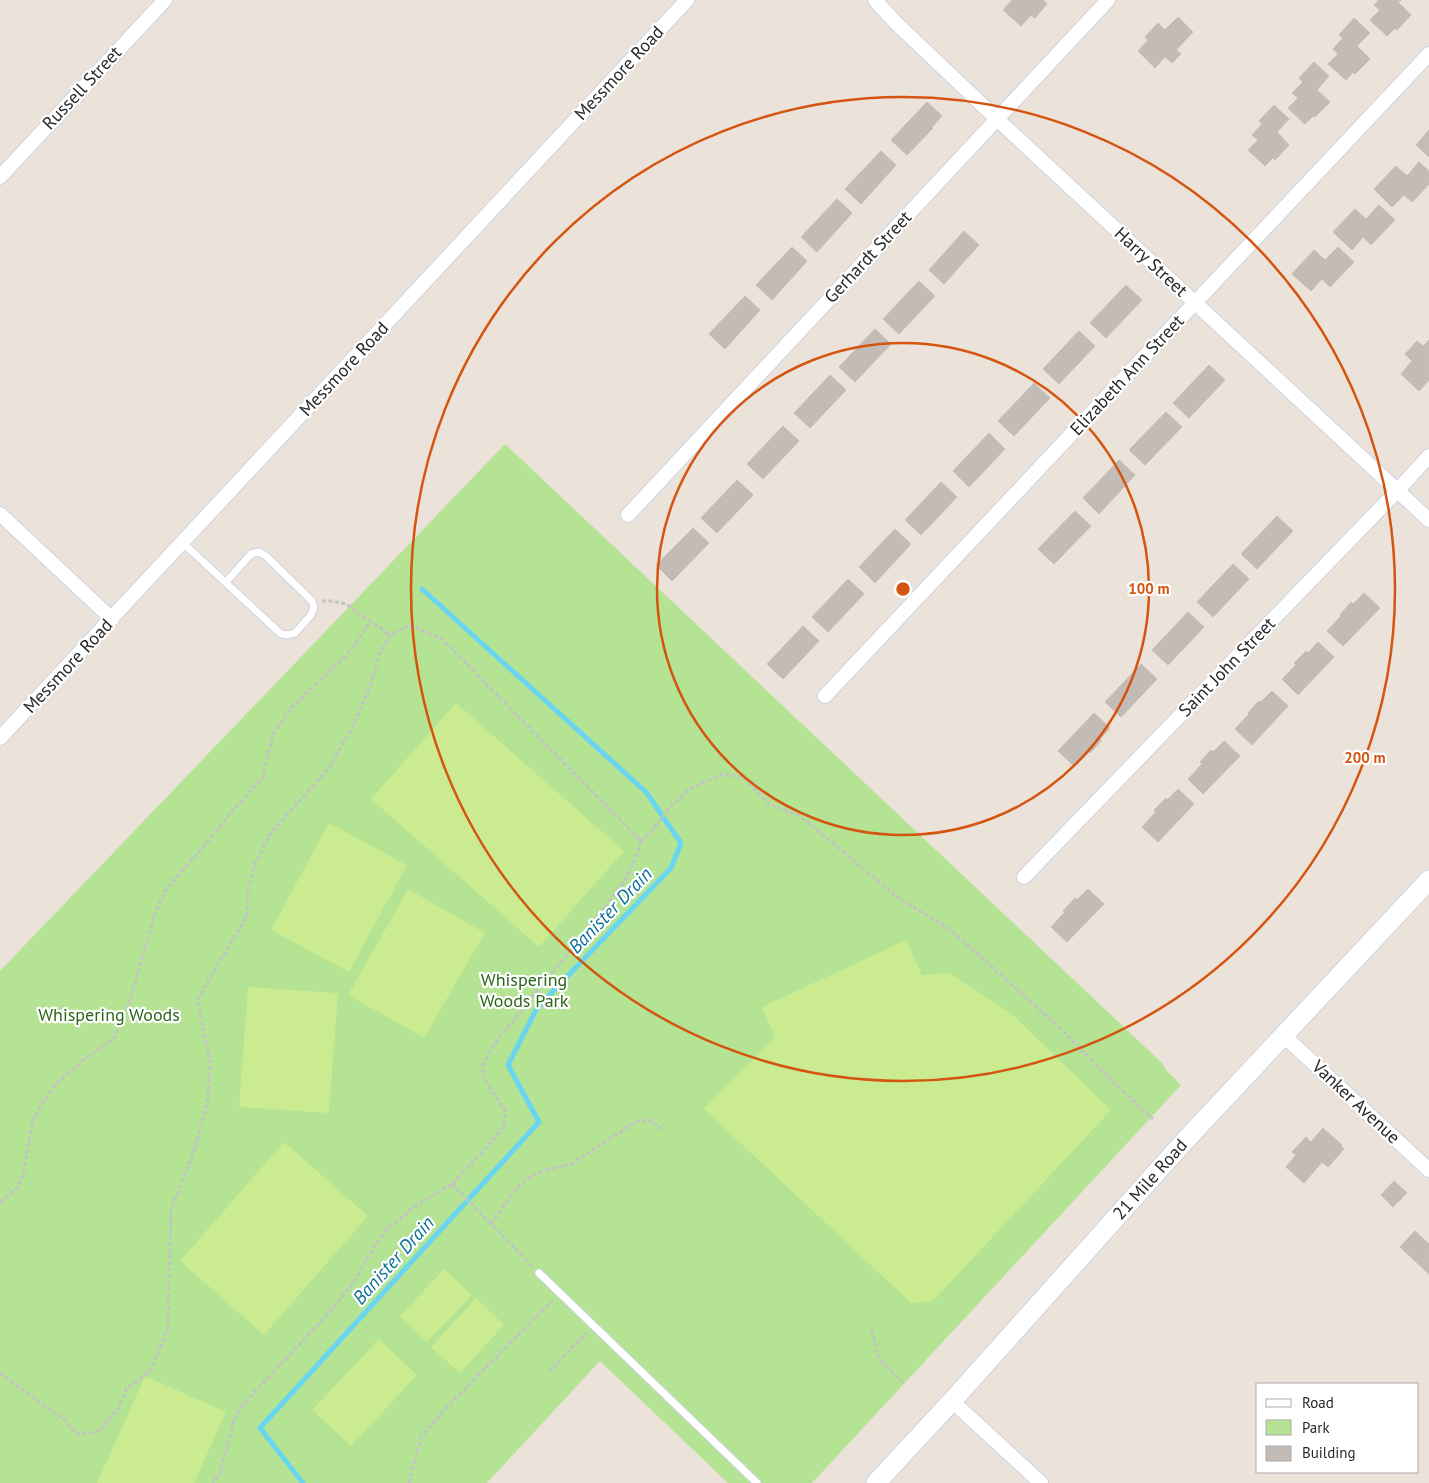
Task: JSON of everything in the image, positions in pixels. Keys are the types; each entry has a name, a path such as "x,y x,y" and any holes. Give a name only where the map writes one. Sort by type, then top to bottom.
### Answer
{"street":[{"name":"Russell Street","path":"0,177 165,0"},
{"name":"Messmore Road","path":"0,738 687,0"},
{"name":"Harry Street","path":"875,0 895,22 997,119 1429,520"},
{"name":"Gerhardt Street","path":"628,514 1108,0"},
{"name":"Elizabeth Ann Street","path":"825,696 1429,54"},
{"name":"Saint John Street","path":"1024,876 1429,456"},
{"path":"0,514 112,619"},
{"name":"21 Mile Road","path":"876,1483 952,1401 1181,1144 1429,880"},
{"name":"Vanker Avenue","path":"1283,1034 1429,1170"},
{"path":"952,1401 1041,1483"}],"lane":[{"path":"182,543 281,634 295,633 311,614 314,607 312,601 266,556 259,552 251,554 226,582"},
{"path":"539,1273 757,1483"}],"path":[{"path":"312,601 331,601 346,604 390,634"},
{"path":"0,1202 18,1188 33,1120 43,1102 59,1081 114,1038 129,1004 155,912 167,888 262,779 273,734 292,706 348,654 371,621"},
{"path":"0,1373 60,1416 79,1435 100,1431 118,1409 126,1389 150,1372 168,1328 171,1210 194,1151 208,1099 210,1059 197,1000 247,916 247,892 254,866 270,834 329,768 352,728 363,704 378,657 390,634 410,624 442,639 641,841"},
{"path":"213,1483 220,1472 234,1418 247,1400 327,1315 354,1282 384,1232 415,1206 452,1184 494,1139 503,1126 506,1112 484,1079 484,1065 492,1047 625,880 641,841 688,789 723,774 743,777 769,804 800,816 900,899 951,930 1062,1030 1153,1119"},
{"path":"491,1224 526,1179 543,1171 571,1164 637,1121 650,1120 663,1130"},
{"path":"452,1184 539,1273"},
{"path":"409,1483 421,1437 443,1410 560,1294"},
{"path":"549,1372 593,1325"},
{"path":"871,1330 879,1357 904,1384"}],"green space":[{"name":"Whispering Woods Park","path":"505,444 1162,1063 1181,1085 812,1483 728,1483 600,1361 487,1483 0,1483 0,971"},
{"path":"456,703 624,851 539,947 371,799"},
{"path":"329,823 407,865 349,972 271,930"},
{"path":"408,889 485,933 424,1038 348,995"},
{"path":"906,940 922,975 949,973 1013,1015 1111,1110 933,1301 911,1303 704,1109 775,1037 762,1007"},
{"path":"248,987 338,993 329,1113 239,1107"},
{"path":"284,1142 368,1216 264,1335 180,1261"},
{"path":"444,1269 472,1295 427,1342 400,1316"},
{"path":"476,1298 504,1325 460,1373 431,1347"},
{"path":"379,1339 417,1375 351,1446 312,1410"},
{"path":"145,1376 226,1412 194,1483 97,1483"}],"building":[{"path":"1012,0 1043,0 1047,4 1035,18 1031,15 1021,26 1003,10"},
{"path":"1379,0 1401,0 1398,2 1411,15 1397,30 1395,28 1387,36 1370,20 1380,10 1374,5"},
{"path":"1178,17 1193,32 1176,50 1181,54 1172,63 1165,57 1155,68 1138,51 1148,40 1145,37 1158,23 1165,30"},
{"path":"1354,18 1370,33 1357,46 1370,59 1346,80 1328,64 1338,54 1333,49 1343,38 1339,35"},
{"path":"1314,62 1329,76 1317,90 1330,102 1305,124 1288,108 1298,98 1292,93 1303,82 1299,78"},
{"path":"927,102 942,116 907,155 891,140"},
{"path":"1274,105 1289,119 1277,132 1289,145 1275,160 1273,158 1265,166 1248,150 1258,140 1252,135 1262,124 1259,121"},
{"path":"1429,130 1429,157 1416,145"},
{"path":"881,151 896,165 861,204 845,189"},
{"path":"1419,162 1429,171 1429,184 1412,202 1404,195 1392,207 1374,189 1396,166 1407,176"},
{"path":"837,199 852,213 817,252 801,237"},
{"path":"1379,205 1395,220 1371,245 1363,237 1352,250 1333,232 1355,209 1366,219"},
{"path":"964,231 979,245 944,284 929,270"},
{"path":"792,247 807,261 772,300 756,285"},
{"path":"1338,247 1354,262 1330,287 1322,279 1311,291 1292,274 1314,250 1325,260"},
{"path":"919,281 935,296 899,334 883,319"},
{"path":"1126,285 1142,300 1106,338 1090,323"},
{"path":"745,296 760,310 725,349 709,334"},
{"path":"875,329 891,344 855,382 839,367"},
{"path":"1079,331 1095,346 1059,384 1043,369"},
{"path":"1429,340 1429,380 1419,391 1401,374 1412,361 1405,354 1417,341 1423,346"},
{"path":"1209,365 1225,380 1189,418 1173,403"},
{"path":"830,375 846,390 810,428 794,413"},
{"path":"1034,383 1050,398 1014,436 998,421"},
{"path":"1166,412 1182,427 1145,465 1129,450"},
{"path":"783,426 799,441 763,479 747,464"},
{"path":"989,433 1005,449 969,487 953,471"},
{"path":"1119,460 1135,475 1099,514 1083,498"},
{"path":"737,480 753,495 717,533 701,518"},
{"path":"941,482 957,497 921,535 905,520"},
{"path":"1075,511 1091,526 1054,564 1038,549"},
{"path":"1277,516 1293,531 1257,569 1241,554"},
{"path":"693,528 709,543 672,581 656,565"},
{"path":"895,529 911,544 875,583 859,567"},
{"path":"1233,564 1249,579 1213,617 1197,602"},
{"path":"848,579 864,594 828,632 812,617"},
{"path":"1364,593 1380,608 1343,646 1327,631 1351,602 1353,604"},
{"path":"1188,612 1204,627 1168,665 1152,650"},
{"path":"803,626 819,641 783,679 767,664"},
{"path":"1318,642 1334,657 1298,695 1282,679 1296,665 1294,663 1306,651 1308,653"},
{"path":"1141,664 1157,679 1121,717 1105,702"},
{"path":"1272,691 1288,706 1252,745 1235,729 1259,701 1261,702"},
{"path":"1094,713 1110,728 1090,753 1088,751 1074,766 1058,751"},
{"path":"1224,741 1240,756 1203,794 1188,779 1202,764 1200,762 1211,750 1213,752"},
{"path":"1178,789 1194,804 1158,842 1142,827 1156,812 1154,810"},
{"path":"1088,889 1104,904 1067,942 1051,927 1075,898 1077,900"},
{"path":"1323,1128 1344,1149 1328,1167 1322,1162 1304,1183 1286,1167 1296,1155 1292,1152 1306,1137 1311,1142"},
{"path":"1394,1181 1407,1193 1393,1207 1381,1195"},
{"path":"1415,1231 1429,1244 1429,1274 1400,1247"}],"waterway":[{"name":"Banister Drain","path":"303,1483 260,1428 539,1122 508,1065 537,1008 671,868 681,843 646,792 422,589"}],"park label":[{"name":"Whispering Woods","path":"109,1015"}]}
